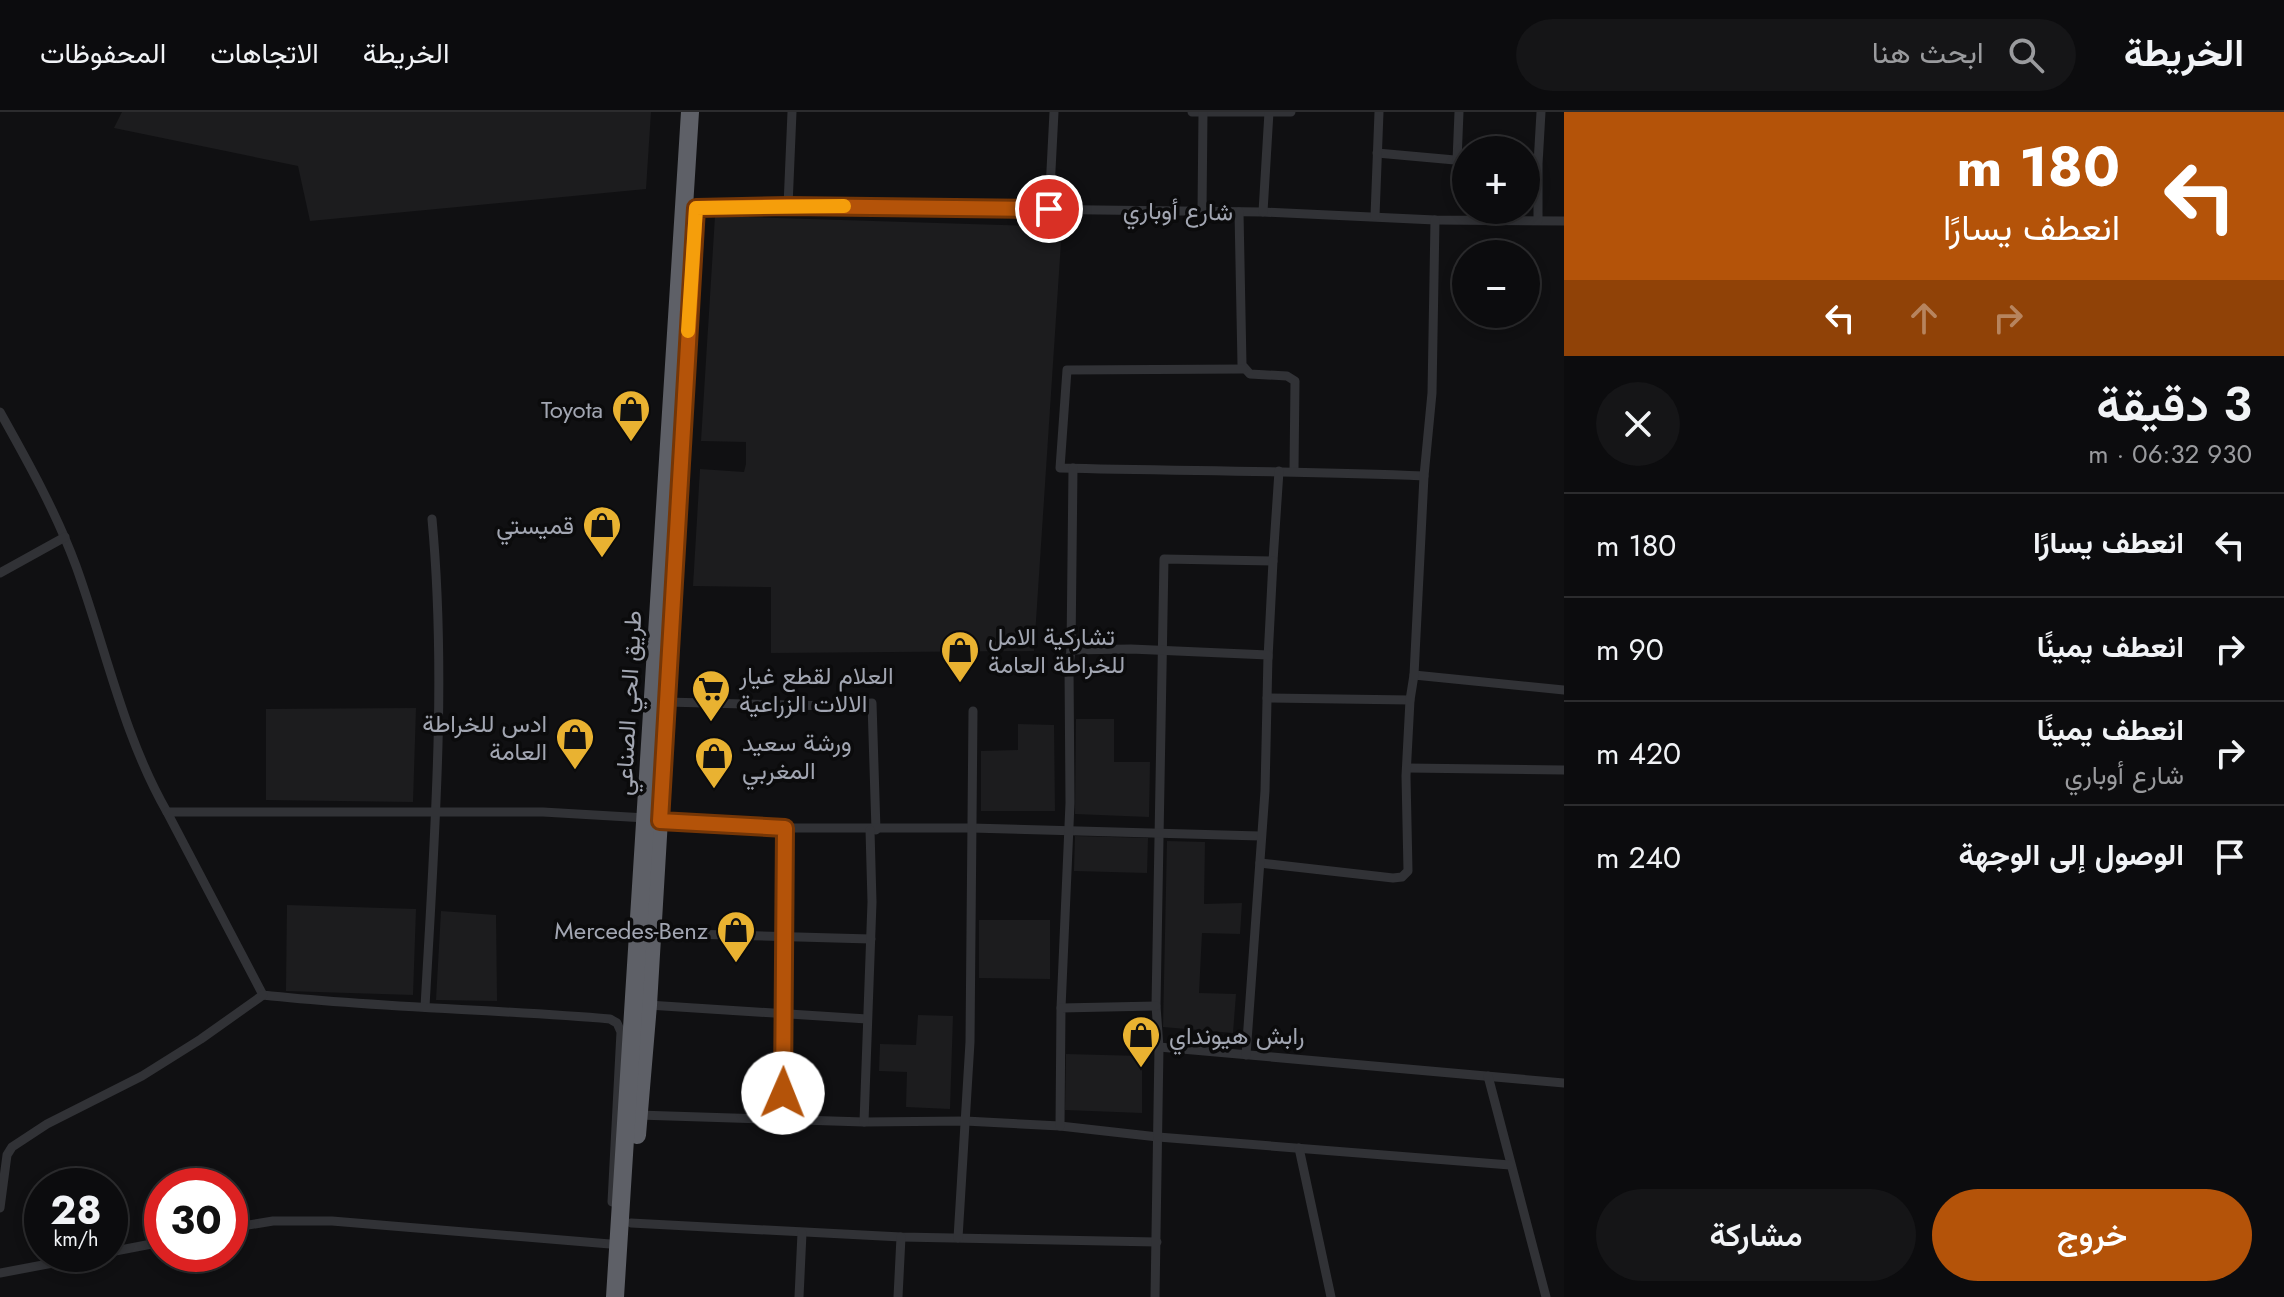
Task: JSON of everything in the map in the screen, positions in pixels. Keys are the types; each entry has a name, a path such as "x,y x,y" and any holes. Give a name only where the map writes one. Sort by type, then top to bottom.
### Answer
{"highway":[{"name":"طريق الحي الصناعي","path":"615,1297 632,1021 653,820 690,112"},
{"path":"627,1297 652,933 653,820 666,702 702,112"}],"street":[{"path":"788,206 792,112"},
{"path":"1049,209 1054,112"},
{"path":"1192,112 1291,112"},
{"path":"1202,212 1203,112"},
{"path":"1263,212 1269,112"},
{"path":"1375,216 1379,112"},
{"path":"1459,112 1460,136"},
{"path":"1540,136 1541,112"},
{"path":"1377,153 1452,160"},
{"name":"شارع أوباري","path":"696,208 788,206 1263,212 1452,220"},
{"path":"1239,212 1243,369"},
{"path":"1260,863 1393,878 1402,877 1408,871 1407,768 1424,476 1432,393 1435,220"},
{"name":"شارع أوباري","path":"1540,220 1564,221"},
{"path":"1294,470 1295,381 1287,376 1250,374 1243,369 1067,370 1060,468 1230,473 1294,470 1424,476"},
{"path":"0,412 65,537 122,713 167,812 263,995"},
{"path":"1060,1126 1061,1008 1071,771 1069,666 1073,468"},
{"path":"1246,1055 1265,791 1268,661 1279,471"},
{"path":"425,1007 436,812 438,582 432,519"},
{"path":"0,573 65,537"},
{"path":"1155,1297 1159,1047 1156,1006 1164,559 1273,561"},
{"path":"1071,650 1268,655 1268,661"},
{"path":"1414,675 1564,690"},
{"path":"1267,698 1410,700"},
{"path":"666,702 830,706 872,703 871,939 864,1122"},
{"path":"958,1238 970,1042 973,711"},
{"path":"1407,768 1564,770"},
{"path":"167,812 543,812 785,828 1161,831 1260,836"},
{"path":"782,1120 785,828"},
{"path":"652,933 871,939"},
{"path":"0,1208 7,1155 12,1147 47,1124 142,1076 263,995 341,1003 632,1021"},
{"path":"648,1005 867,1019"},
{"path":"1061,1008 1156,1006"},
{"path":"607,1297 621,1037 620,1027 610,1019"},
{"path":"1159,1047 1564,1083"},
{"path":"1488,1076 1546,1297"},
{"path":"638,1115 864,1122 965,1121 1060,1126 1158,1137 1510,1165"},
{"path":"1299,1148 1331,1297"},
{"path":"248,1225 273,1221 332,1221 610,1244"},
{"path":"631,1223 901,1237 1157,1242"},
{"path":"799,1297 802,1233"},
{"path":"898,1297 901,1237"},
{"path":"0,1273 24,1268"}],"shaded area":[{"path":"122,112 651,112 646,189 310,221 298,166 114,128"},
{"path":"715,216 1062,227 1034,651 771,653 771,587 693,586 700,469 744,472 746,464 746,442 701,441"},
{"path":"416,708 413,802 266,800 266,709"},
{"path":"1076,719 1114,719 1114,762 1150,762 1149,817 1075,814"},
{"path":"1018,724 1054,725 1055,811 981,811 981,751 1018,750"},
{"path":"1075,836 1148,838 1147,873 1074,871"},
{"path":"1167,841 1205,842 1204,904 1242,903 1240,934 1202,933 1199,993 1236,994 1233,1033 1163,1027"},
{"path":"287,905 416,909 413,995 286,991"},
{"path":"441,911 496,915 497,1001 436,1000"},
{"path":"979,920 1050,920 1050,979 979,978"},
{"path":"918,1015 953,1016 950,1109 906,1107 907,1072 879,1071 880,1044 916,1045"},
{"path":"1066,1054 1142,1056 1142,1113 1065,1110"}],"slow traffic":[{"path":"688,331 696,208 844,206"}],"place":[{"name":"Toyota","path":"631,443"},
{"name":"قميستي","path":"602,559"},
{"name":"تشاركية الامل للخراطة العامة","path":"960,684"},
{"name":"العلام لقطع غيار الالات الزراعية","path":"711,723"},
{"name":"ادس للخراطة العامة","path":"575,771"},
{"name":"ورشة سعيد المغربي","path":"714,790"},
{"name":"Mercedes-Benz","path":"736,964"},
{"name":"رابش هيونداي","path":"1141,1069"}],"route":[{"path":"783,1093 785,828 660,821 696,208 1049,209"}]}
